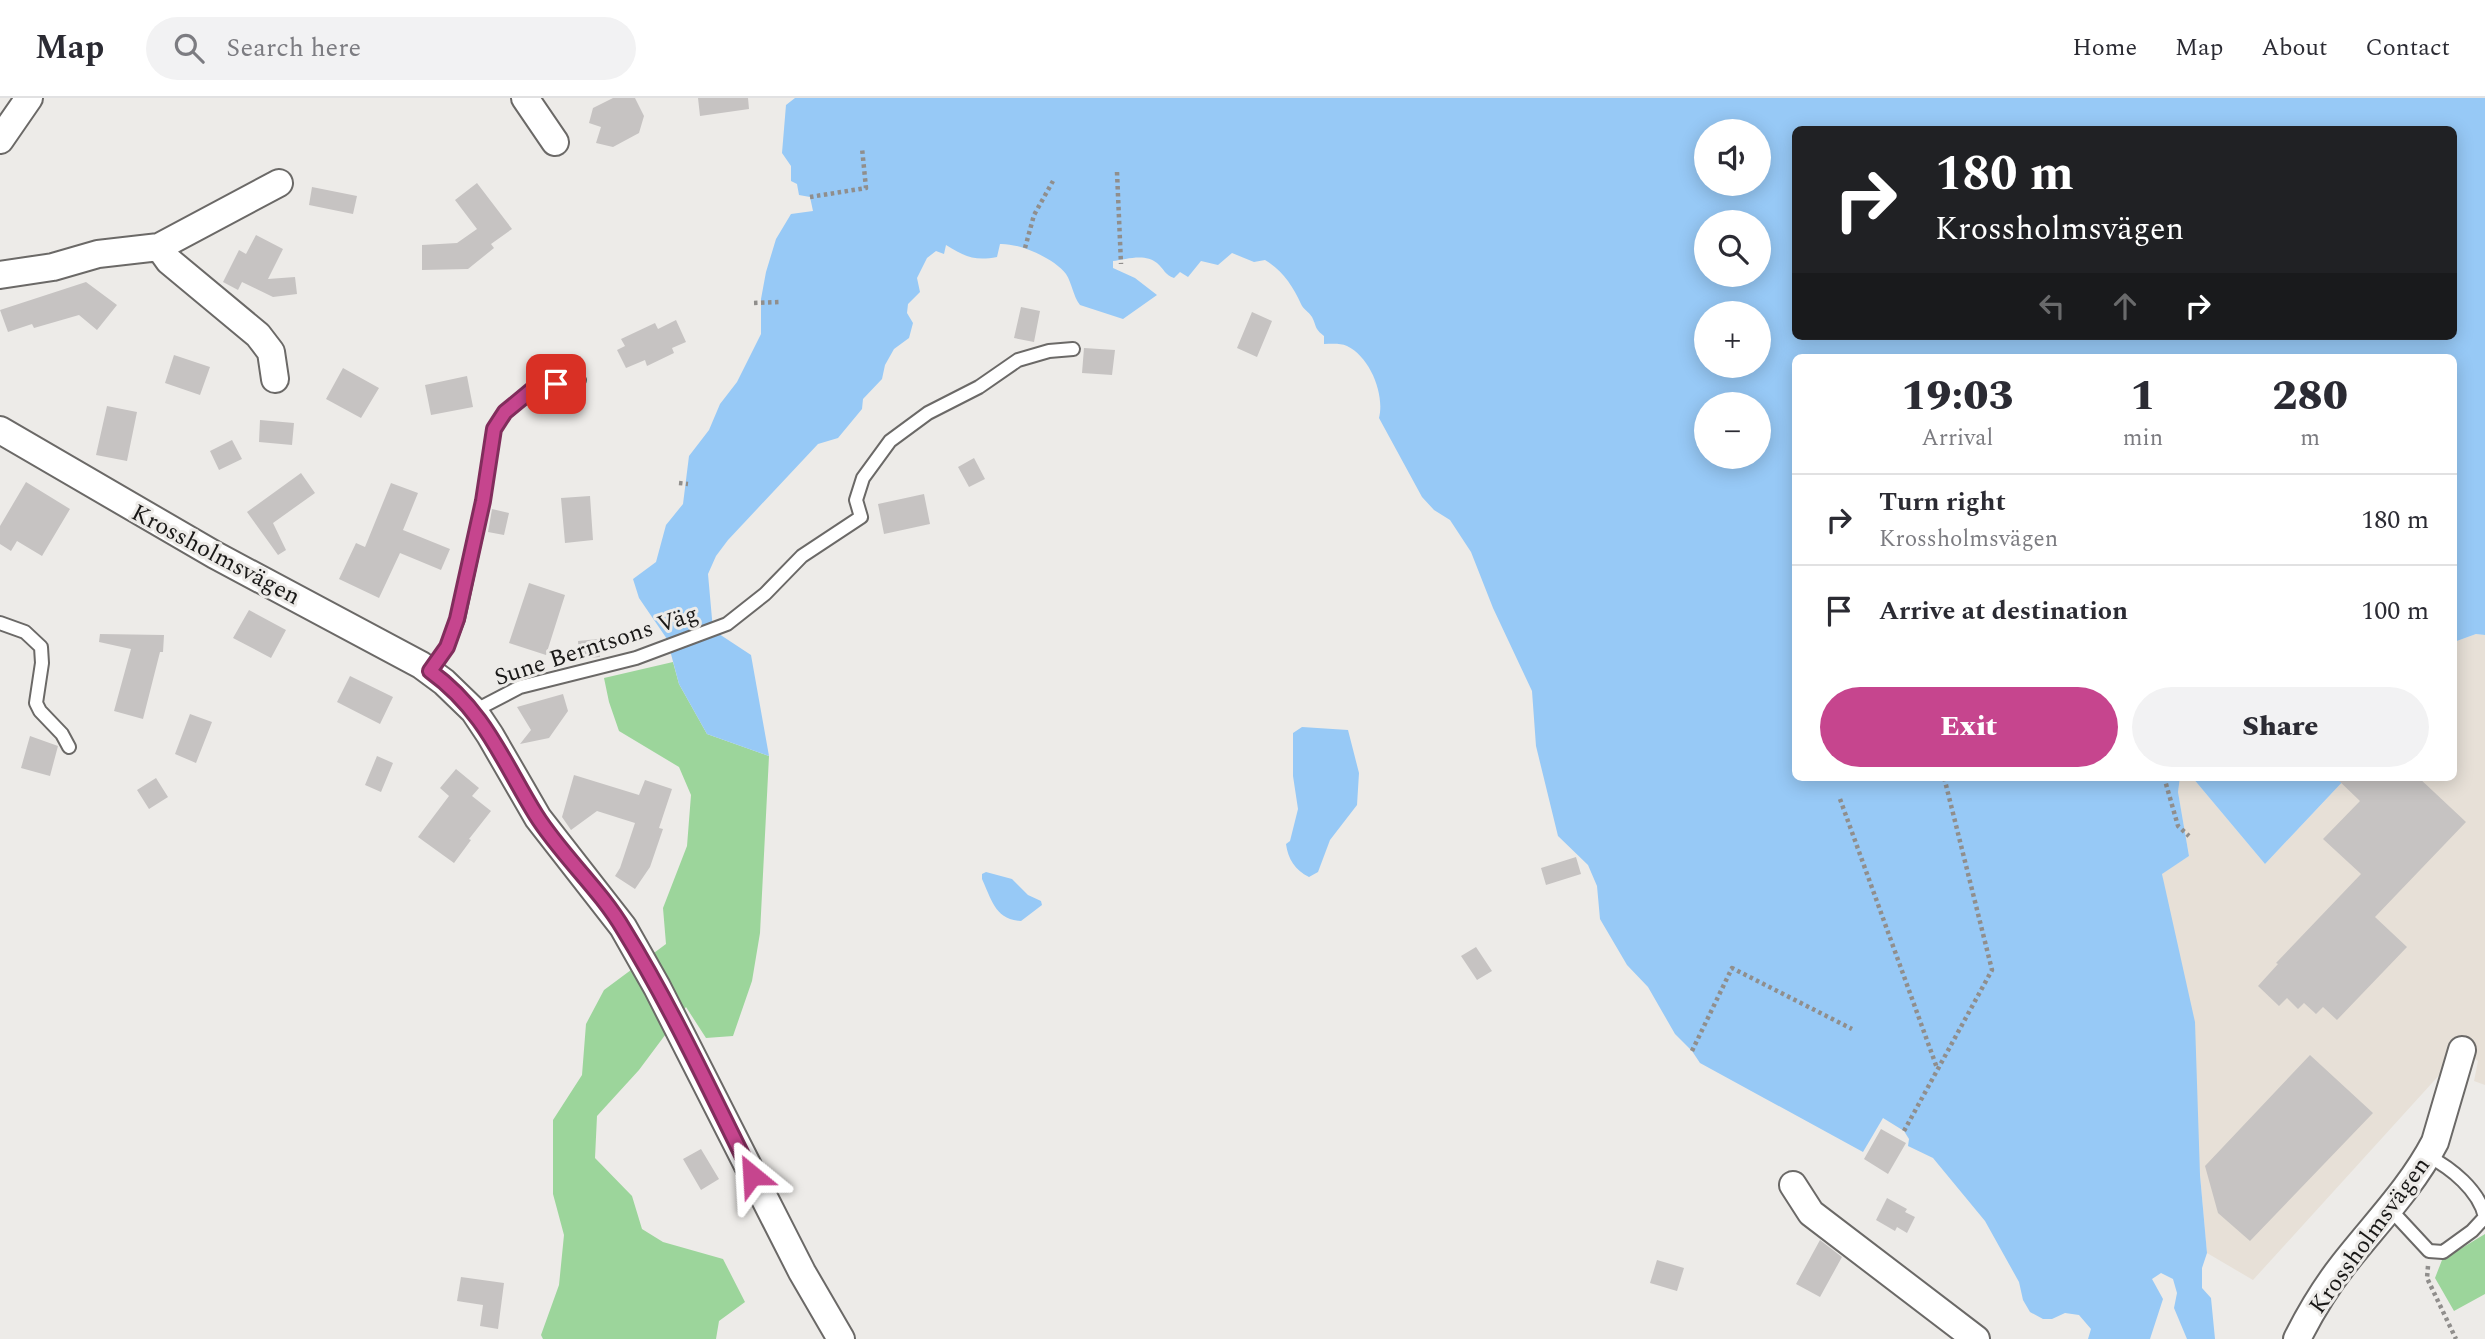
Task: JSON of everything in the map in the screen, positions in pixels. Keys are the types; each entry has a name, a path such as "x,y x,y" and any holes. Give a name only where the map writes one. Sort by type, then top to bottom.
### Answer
{"street":[{"path":"0,140 29,98"},
{"path":"525,98 555,142"},
{"path":"0,275 52,267 98,254 159,247 279,183"},
{"path":"159,247 169,261 258,335 271,352 275,379"},
{"name":"Krossholmsvägen","path":"1,434 215,555 356,628 430,671 474,711 538,818 623,927 657,987 802,1272 841,1339"},
{"name":"Krossholmsvägen","path":"2297,1339 2315,1304 2342,1266 2390,1209 2428,1156 2435,1142 2462,1049"},
{"path":"1793,1185 1811,1213 1976,1339"}],"lane":[{"name":"Sune Berntsons Väg","path":"474,711 520,687 636,659 727,624 751,607 802,556 861,517 856,500 863,478 890,441 928,413 979,387 1018,360 1049,351 1073,349"},
{"path":"430,671 447,647 457,619 483,501 494,429 505,412 533,389 579,380"},
{"path":"0,623 25,632 41,647 42,663 36,703 62,734 69,747"},
{"path":"2390,1209 2429,1251 2444,1252 2472,1231 2485,1217 2482,1205 2466,1185 2446,1166 2428,1156"}],"path":[{"path":"810,197 866,188 862,148"},
{"path":"1117,172 1121,264"},
{"path":"1025,248 1034,215 1054,181"},
{"path":"754,303 779,302"},
{"path":"679,482 688,484"},
{"path":"1904,1131 1992,970 1945,781"},
{"path":"2165,781 2178,826 2189,836"},
{"path":"1840,799 1937,1068"},
{"path":"1692,1051 1732,968 1852,1029"},
{"path":"2429,1251 2427,1278 2456,1339"}],"shaded area":[{"path":"2476,634 2485,635 2485,1085 2474,1081 2478,1061 2462,1050 2253,1280 2207,1253 2200,1175 2162,873 2189,856 2178,792 2179,781 2195,781 2265,864 2343,781 2457,781 2457,641"}],"green space":[{"path":"673,662 679,684 707,734 769,756 760,933 752,981 733,1036 706,1038 686,1007 639,1070 597,1116 595,1158 632,1196 642,1229 663,1242 723,1259 745,1302 719,1321 716,1339 543,1339 541,1335 559,1285 564,1235 553,1194 553,1120 582,1075 586,1024 604,990 666,944 663,908 687,846 691,795 679,767 619,731 604,678"},
{"path":"2485,1234 2485,1294 2454,1311 2435,1278 2442,1260"}],"water":[{"path":"795,98 2485,98 2485,635 2476,634 2457,641 2457,354 1792,354 1792,781 2179,781 2178,792 2189,856 2162,874 2195,1022 2200,1175 2207,1253 2202,1268 2202,1288 2211,1298 2215,1339 2187,1339 2174,1308 2177,1293 2173,1279 2161,1273 2152,1279 2163,1299 2150,1339 2088,1339 2091,1329 2079,1315 2065,1313 2052,1319 2043,1319 2030,1312 2023,1300 2019,1282 1985,1221 1933,1158 1908,1146 1909,1139 1904,1131 1883,1118 1863,1152 1700,1063 1675,1034 1648,987 1627,965 1600,919 1597,886 1588,865 1558,836 1536,746 1532,691 1493,608 1471,552 1450,520 1434,510 1422,497 1379,418 1380,398 1369,367 1347,346 1324,344 1324,336 1302,306 1291,285 1265,260 1254,262 1232,253 1218,265 1201,261 1188,277 1180,272 1174,278 1147,258 1113,261 1113,268 1135,278 1157,295 1123,319 1080,305 1066,274 1045,257 1026,249 1000,244 997,257 976,258 946,245 944,254 936,251 927,258 917,278 920,292 908,304 907,313 913,323 909,338 894,349 885,365 882,379 863,399 862,409 838,438 818,444 716,556 708,574 713,630 751,655 769,756 707,734 679,684 667,639 639,598 633,579 656,562 666,525 683,504 689,456 709,430 720,404 737,382 761,334 761,299 776,239 791,214 813,211 810,197 799,195 797,184 791,181 791,166 782,153 786,105"},
{"path":"1302,727 1348,730 1359,773 1357,805 1330,840 1318,872 1309,877 1293,863 1286,844 1290,841 1298,809 1293,776 1293,733"},
{"path":"2195,781 2343,781 2265,864"},
{"path":"986,872 1012,879 1028,895 1041,901 1042,905 1021,921 1005,917 995,907 982,879 982,874"}],"building":[{"path":"613,98 635,98 644,116 639,133 613,147 596,143 601,127 589,123 593,108"},
{"path":"698,98 748,98 749,109 700,116"},
{"path":"477,183 512,229 491,244 494,248 468,269 422,270 422,245 457,243 477,229 455,200"},
{"path":"312,187 357,196 353,214 309,205"},
{"path":"256,235 283,249 268,279 295,277 297,294 273,297 242,282 238,290 223,282 239,250 246,254"},
{"path":"86,282 117,305 97,330 79,315 34,328 32,324 8,332 0,310"},
{"path":"1021,307 1040,311 1034,342 1014,338"},
{"path":"1252,312 1272,321 1257,357 1237,348"},
{"path":"676,320 686,342 672,348 674,353 647,366 645,360 626,368 617,350 625,346 621,339 655,323 658,329"},
{"path":"1084,348 1115,350 1112,375 1082,373"},
{"path":"174,355 210,367 200,395 165,383"},
{"path":"343,368 379,388 361,418 326,399"},
{"path":"467,376 473,407 431,415 425,385"},
{"path":"107,406 137,412 127,461 96,455"},
{"path":"260,420 294,423 292,445 259,442"},
{"path":"232,440 242,459 219,470 210,451"},
{"path":"974,458 985,479 969,487 958,467"},
{"path":"301,473 315,493 273,523 286,550 278,555 247,512"},
{"path":"26,482 70,509 42,556 17,541 11,551 0,544 0,526"},
{"path":"391,483 418,493 403,530 450,549 441,570 400,553 379,598 339,579 356,543 365,547"},
{"path":"924,494 930,524 884,534 878,504"},
{"path":"590,496 593,540 565,543 561,498"},
{"path":"492,509 509,513 504,535 488,532"},
{"path":"529,583 565,595 546,655 509,643"},
{"path":"249,610 286,630 271,658 233,638"},
{"path":"100,634 164,635 163,652 160,652 143,719 114,711 131,649 99,642"},
{"path":"598,639 600,657 579,659 578,641"},
{"path":"350,676 393,697 380,724 337,702"},
{"path":"563,694 568,711 549,738 520,744 531,730 517,707"},
{"path":"190,714 212,722 196,763 175,754"},
{"path":"30,736 58,746 50,776 21,768"},
{"path":"377,756 393,763 381,792 365,785"},
{"path":"456,769 479,788 472,796 491,811 454,863 418,837 449,796 440,788"},
{"path":"574,775 639,795 645,780 672,789 659,828 663,829 650,867 635,889 615,876 635,823 597,811 571,830 562,817"},
{"path":"156,778 168,797 149,809 137,790"},
{"path":"2339,781 2422,781 2466,822 2375,917 2407,947 2337,1020 2323,1007 2316,1014 2304,1003 2298,1009 2287,998 2279,1006 2258,986 2278,964 2276,963 2361,874 2323,839 2360,801"},
{"path":"1576,857 1581,874 1546,885 1541,868"},
{"path":"1476,947 1492,971 1477,980 1461,956"},
{"path":"2310,1055 2373,1113 2250,1241 2218,1213 2205,1166"},
{"path":"1881,1129 1906,1143 1888,1174 1864,1159"},
{"path":"701,1149 719,1179 701,1190 683,1159"},
{"path":"1887,1198 1907,1209 1905,1212 1915,1217 1907,1233 1897,1227 1895,1231 1876,1220"},
{"path":"1820,1240 1842,1257 1820,1297 1796,1284"},
{"path":"1657,1260 1684,1268 1677,1291 1650,1283"},
{"path":"461,1277 504,1283 498,1329 480,1326 483,1305 457,1301"}],"route":[{"path":"556,384 533,389 505,412 494,429 483,501 457,619 447,647 430,671 474,711 538,818 623,927 657,987 752,1175"}]}
